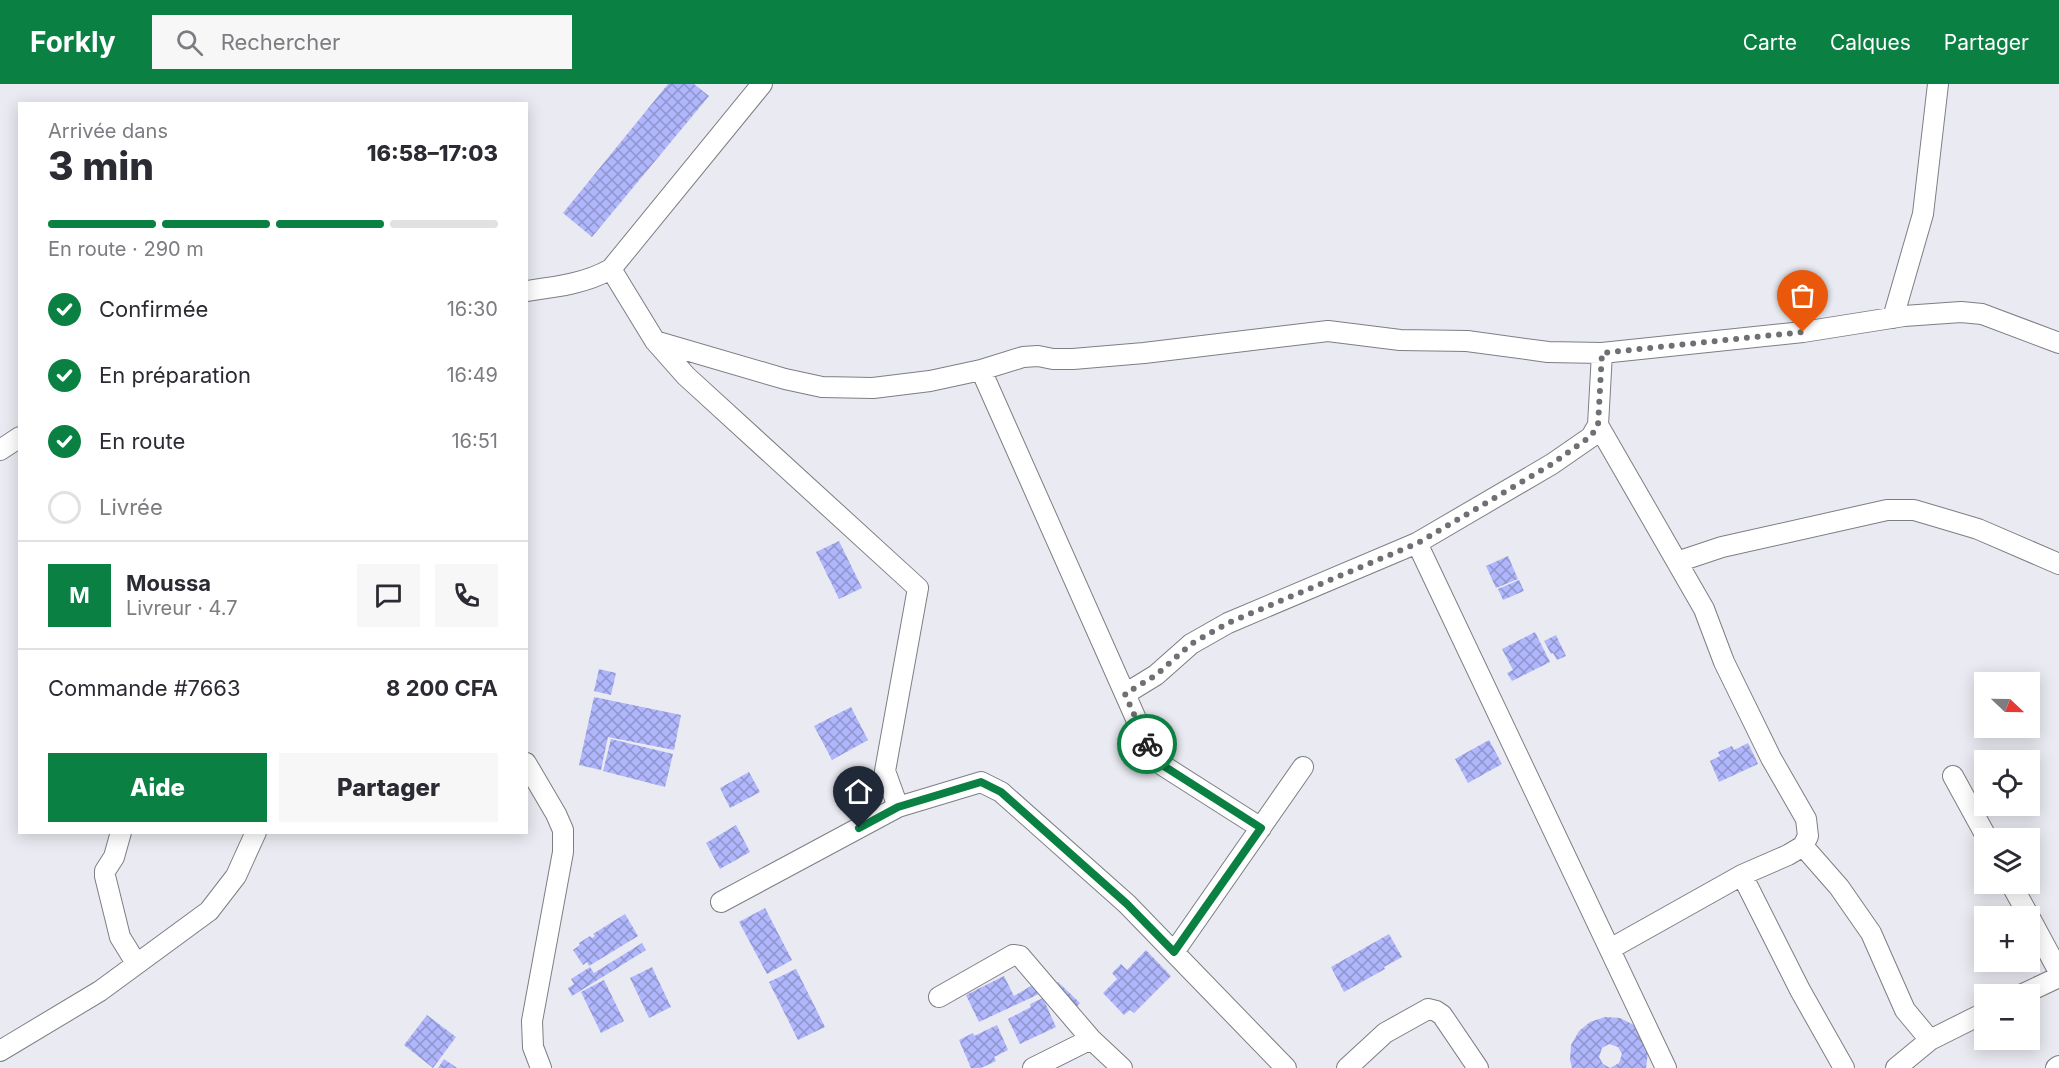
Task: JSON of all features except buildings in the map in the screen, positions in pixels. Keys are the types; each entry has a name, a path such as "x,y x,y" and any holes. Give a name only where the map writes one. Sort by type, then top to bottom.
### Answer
{"street":[{"path":"528,291 566,286 593,279 611,269 762,84"},
{"path":"1893,318 1923,214 1938,84"},
{"path":"611,269 655,341 686,376 918,588 885,771 898,807"},
{"path":"655,341 785,379 822,387 873,388 930,381 981,370 1023,357 1073,359 1144,353 1328,331 1400,340 1467,340 1548,352 1602,353 1803,332 1893,318 1961,312 1982,314 2059,343"},
{"path":"1125,694 1156,675 1191,644 1228,623 1418,543 1552,464 1591,436 1598,425 1602,353"},
{"path":"981,370 1153,757 1261,828"},
{"path":"1598,425 1704,609 1724,662 1771,758 1806,819 1808,836 1803,846 1788,855 1742,875 1610,949"},
{"path":"0,450 18,438"},
{"path":"1677,562 1722,547 1887,510 1914,510 1978,529 2059,564"},
{"path":"1418,543 1666,1068"},
{"path":"528,766 563,830 563,852 531,1021 533,1047 541,1068"},
{"path":"1174,952 1303,767"},
{"path":"1953,776 1982,828"},
{"path":"721,902 898,807 981,782 1001,792 1127,904 1286,1068"},
{"path":"120,834 114,857 105,871 105,876 120,937 136,963"},
{"path":"0,1051 100,991 209,910 236,876 255,834"},
{"path":"1803,846 1839,887 1870,933 1905,1010 1930,1040"},
{"path":"1742,875 1800,990 1844,1068"},
{"path":"2040,938 2059,974 2040,985"},
{"path":"939,997 1013,955 1020,956 1091,1039 1122,1068"},
{"path":"1347,1068 1385,1033 1428,1010 1442,1015 1478,1068"},
{"path":"1896,1068 1930,1040 1974,1018"},
{"path":"1033,1068 1091,1039"}],"way so far":[{"path":"1147,744 1125,694 1156,675 1191,644 1228,623 1418,543 1552,464 1591,436 1598,425 1602,353 1803,332"}],"route":[{"path":"859,828 898,807 981,782 1001,792 1127,904 1174,952 1261,828 1159,763 1153,757 1147,744"}]}
